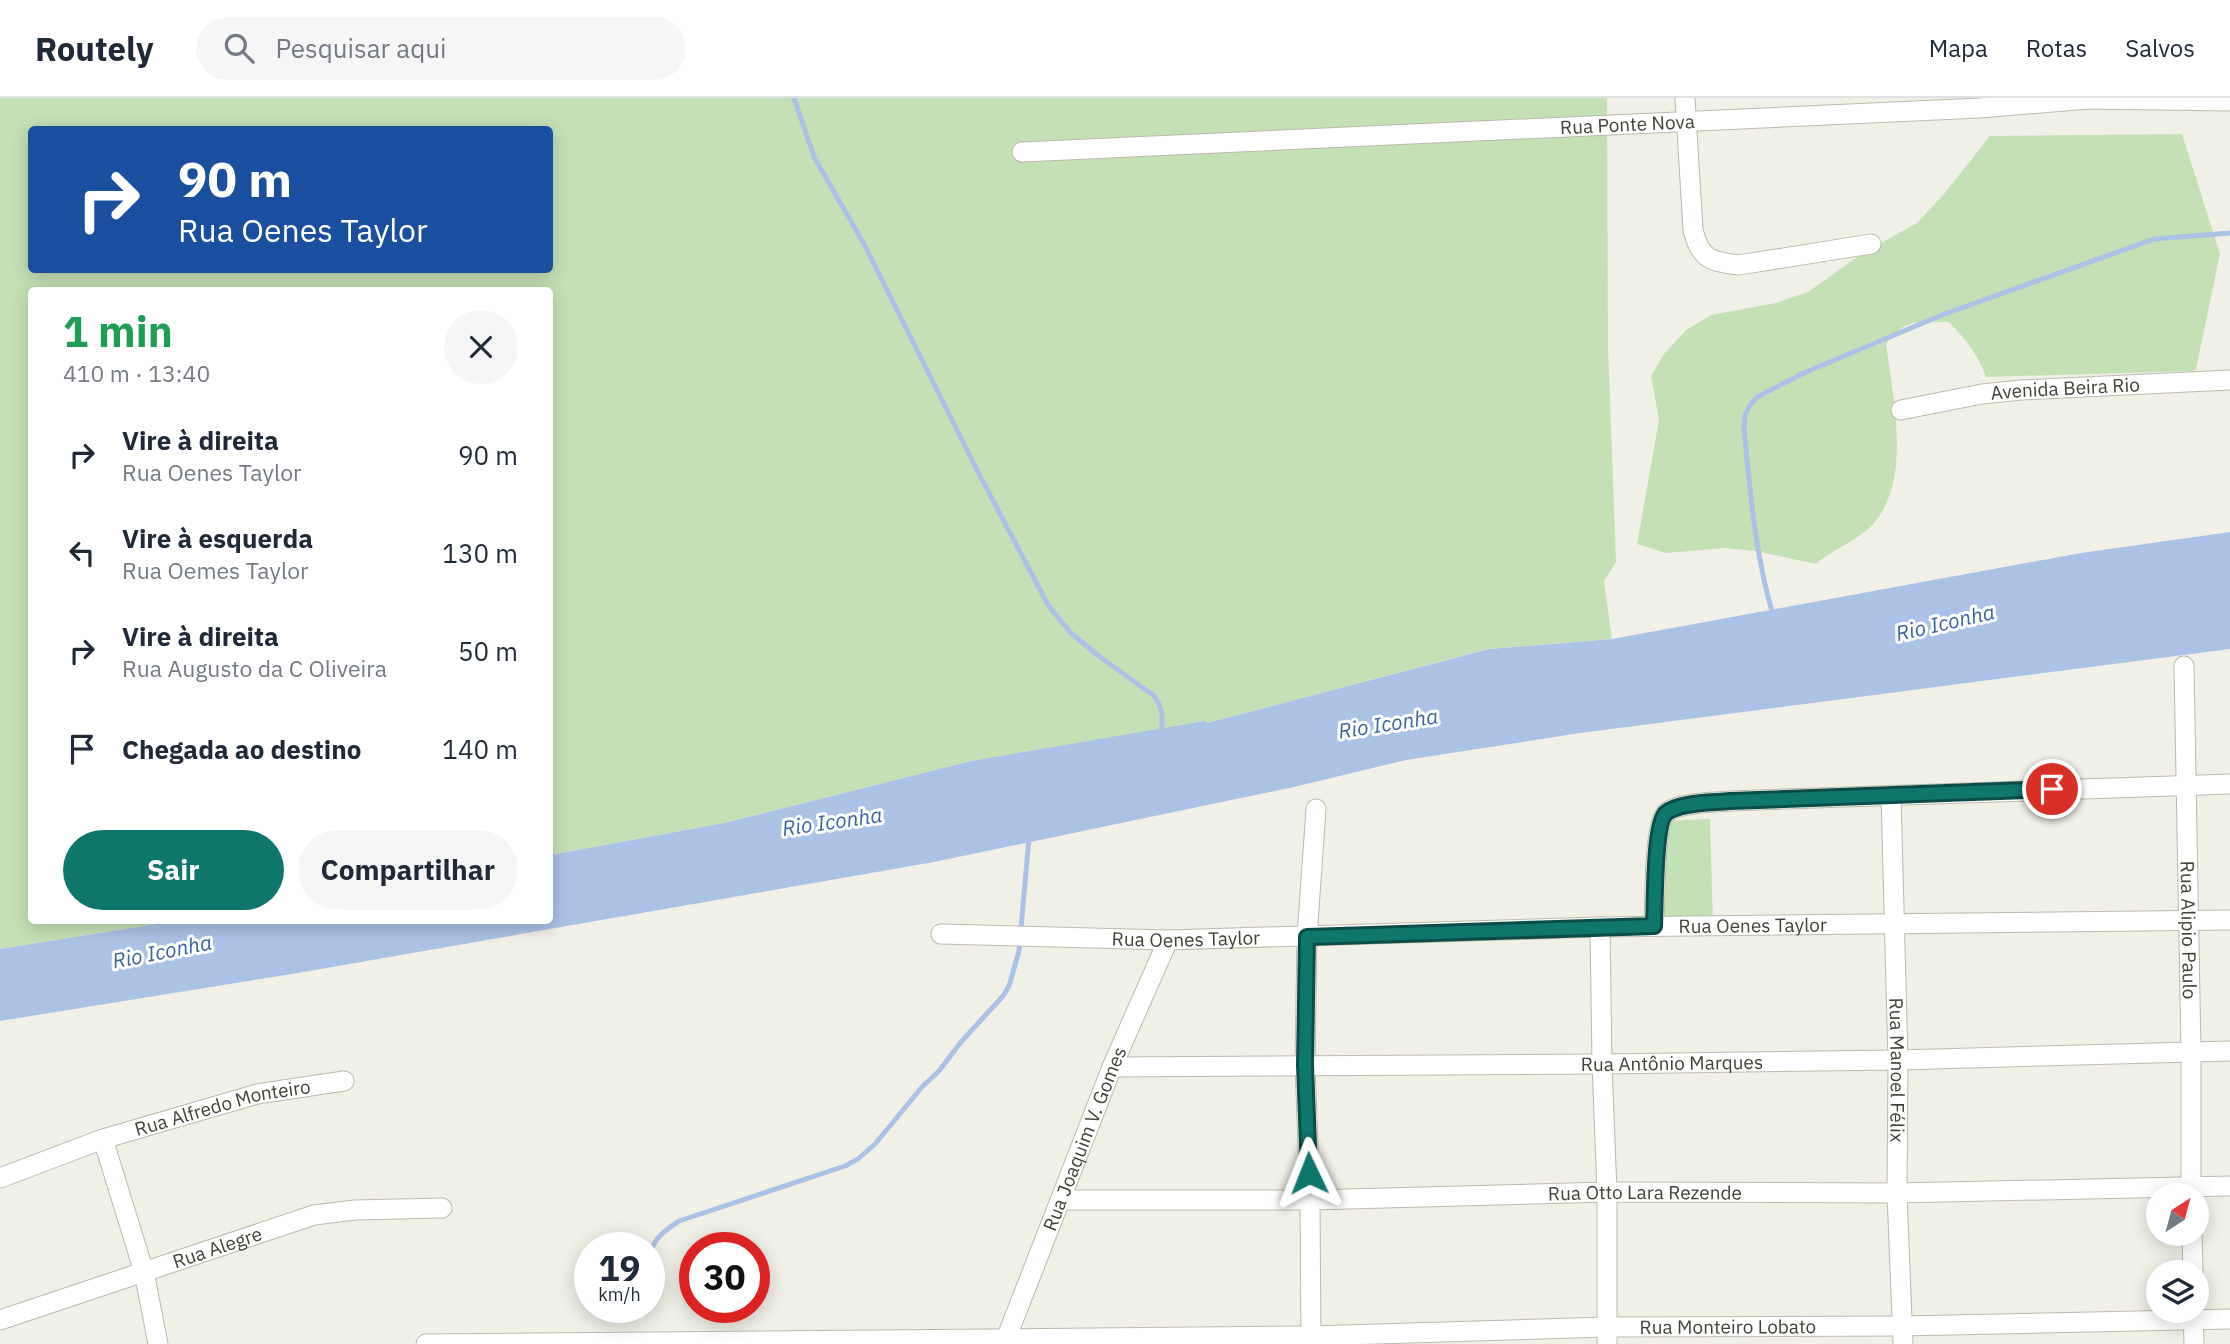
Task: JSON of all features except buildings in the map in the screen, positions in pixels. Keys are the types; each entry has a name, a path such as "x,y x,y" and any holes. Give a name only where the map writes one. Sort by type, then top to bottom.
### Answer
{"street":[{"path":"1685,98 1693,230 1697,245 1705,257 1720,263 1739,265 1871,244"},
{"name":"Rua Ponte Nova","path":"1023,152 1686,121 1980,103 2155,98 2230,101"},
{"name":"Avenida Beira Rio","path":"1901,410 1982,394 2021,390 2230,380"},
{"name":"Rua Alipio Paulo","path":"2184,666 2191,1183"},
{"path":"1654,926 1658,830 1665,814 1690,805 1730,801 2230,784"},
{"name":"Rua Manoel Félix","path":"1891,795 1896,924 1897,1193 1903,1335"},
{"path":"1311,1340 1305,1065 1307,937 1316,809"},
{"name":"Rua Oenes Taylor","path":"941,934 1168,940 1600,926 2230,920"},
{"path":"1600,926 1607,1192 1607,1336"},
{"name":"Rua Joaquim V. Gomes","path":"1012,1341 1061,1200 1112,1067 1168,940"},
{"name":"Rua Antônio Marques","path":"1112,1067 1898,1060 2230,1051"},
{"name":"Rua Alfredo Monteiro","path":"0,1178 103,1139 257,1094 344,1082"},
{"path":"103,1139 144,1272 158,1344"},
{"name":"Rua Otto Lara Rezende","path":"2209,1189 2230,1186"},
{"name":"Rua Otto Lara Rezende","path":"1061,1200 1310,1200 1607,1192 2146,1191"},
{"name":"Rua Alegre","path":"0,1320 314,1215 355,1210 442,1208"},
{"name":"Rua Monteiro Lobato","path":"2209,1317 2230,1319"},
{"name":"Rua Monteiro Lobato","path":"426,1344 1903,1335 2146,1318"},
{"path":"2193,1323 2194,1344"}],"green space":[{"path":"0,98 1607,98 1608,345 1616,562 1604,581 1612,639 1488,649 1207,723 971,761 724,823 553,854 553,287 28,287 28,924 156,924 0,949"},
{"path":"2182,134 2220,254 2196,369 1986,377 1970,347 1949,322 1907,325 1886,344 1895,412 1896,461 1893,484 1886,505 1868,529 1816,564 1755,551 1725,548 1666,553 1637,544 1659,420 1651,376 1664,354 1686,330 1711,315 1776,303 1808,292 1863,253 1917,223 1990,136"},
{"path":"1710,819 1713,926 1648,930 1655,821"}],"water":[{"name":"Rio Iconha","path":"2230,532 2230,649 1580,733 1406,760 1294,787 934,862 292,974 0,1021 0,949 156,924 553,924 553,854 724,823 971,761 1205,721 1207,723 1489,649 1612,639 2081,553"}],"waterway":[{"path":"794,98 814,157 864,244 1048,605 1070,632 1153,695 1162,714 1161,735"},
{"path":"1773,615 1757,546 1744,428 1745,415 1757,397 1806,372 1942,315 2154,239 2230,233"},
{"path":"664,1232 679,1221 845,1166 875,1144 1009,986 1019,951 1029,838"}],"route":[{"path":"1309,1173 1305,1065 1307,937 1654,926 1658,830 1665,814 1674,809 1730,801 2052,789"}]}
